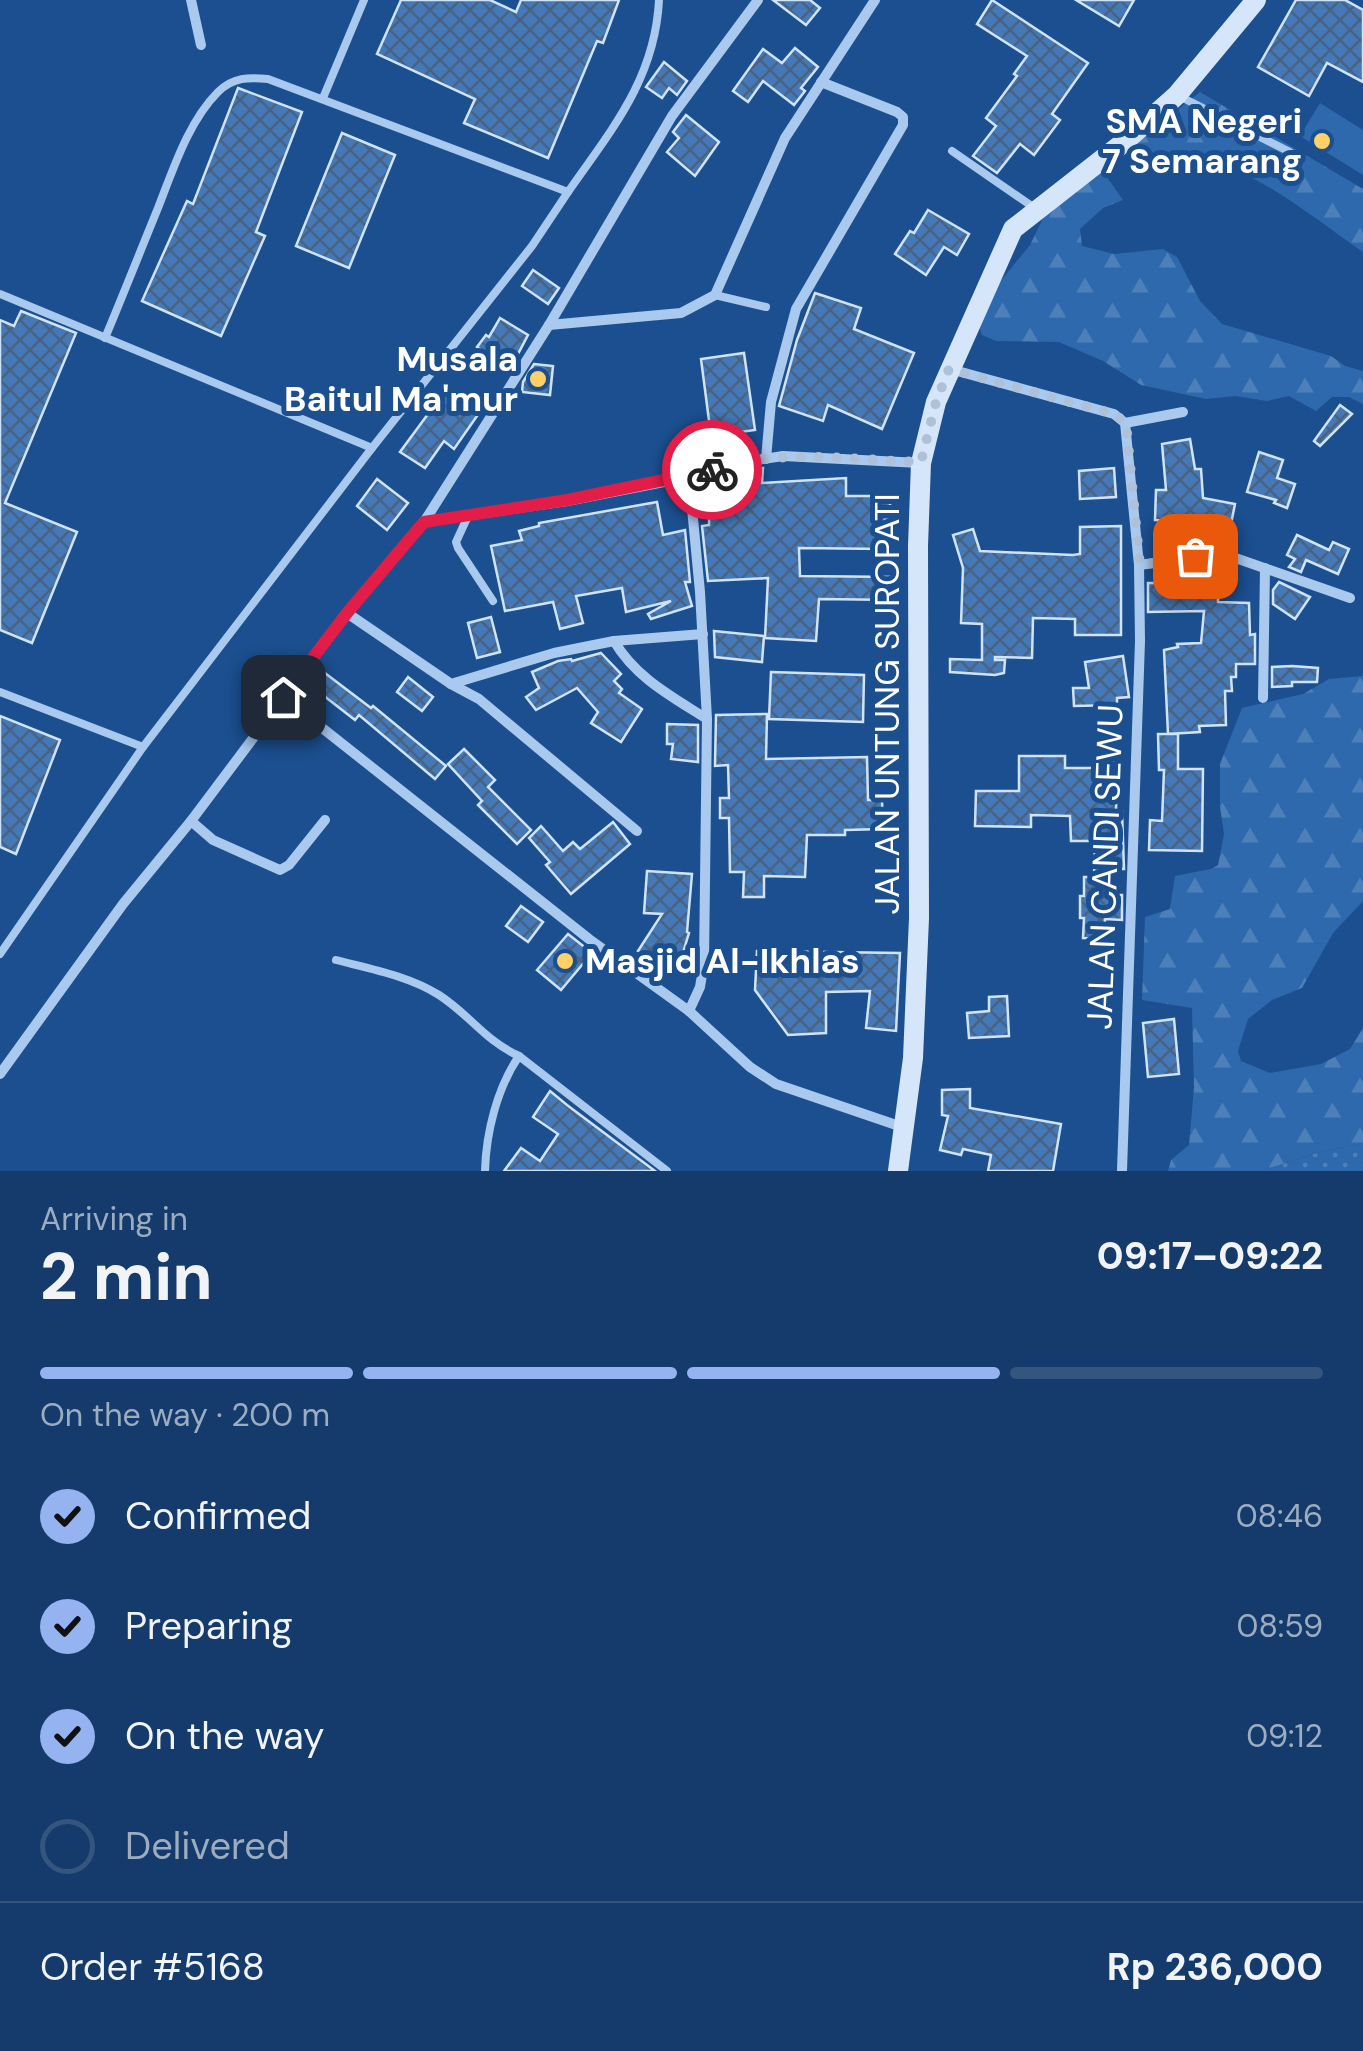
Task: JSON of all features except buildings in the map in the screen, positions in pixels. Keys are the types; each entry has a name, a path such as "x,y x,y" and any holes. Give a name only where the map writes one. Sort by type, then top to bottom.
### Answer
{"main road":[{"name":"JALAN UNTUNG SUROPATI","path":"898,1171 913,1058 919,918 921,462 936,402 1013,230 1177,95 1256,0"}],"street":[{"path":"192,0 201,44"},
{"path":"0,1074 104,929 191,821 347,613 424,522 549,325 672,116 758,0"},
{"path":"549,325 682,313 715,295 786,138 874,0"},
{"path":"766,459 771,402 796,309 903,125 898,112 821,82"},
{"path":"949,369 1114,414 1126,423 1183,412"},
{"name":"JALAN CANDI SEWU","path":"1122,1171 1140,565 1126,423"},
{"path":"424,522 689,477 731,464 783,456 921,462"},
{"path":"688,1012 700,987 704,963 707,718 689,477"},
{"path":"1140,565 1224,554 1350,598"},
{"path":"1263,698 1265,568"},
{"path":"347,613 479,699 638,831"},
{"path":"451,684 554,653 614,640 703,634"},
{"path":"614,640 625,660 646,680 707,718"},
{"path":"283,697 464,842 688,1012 750,1068 776,1084 904,1128"},
{"path":"191,821 212,840 280,870 289,865 325,820"}],"lane":[{"path":"323,98 364,0"},
{"path":"0,954 142,747 532,246 644,75 658,26 659,0"},
{"path":"105,338 178,158 219,90 236,80 249,76 268,79 568,192"},
{"path":"1177,95 1290,152"},
{"path":"952,151 1036,209"},
{"path":"0,294 372,448"},
{"path":"715,295 766,307"},
{"path":"468,516 456,542 493,601"},
{"path":"0,692 142,747"},
{"path":"336,960 443,997 494,1044 519,1056 667,1171"},
{"path":"486,1171 487,1143 506,1076 519,1056"}],"green space":[{"path":"1200,92 1363,189 1363,252 1272,189 1234,170 1198,163 1147,174 1133,145"},
{"path":"1320,103 1363,130 1363,175 1300,136"},
{"path":"1094,171 1104,173 1123,200 1103,208 1080,229 1082,246 1114,254 1163,249 1177,257 1200,301 1222,324 1331,356 1345,366 1363,371 1363,404 1349,397 1332,397 1316,411 1289,396 1267,401 1235,396 1206,399 1141,385 1103,361 1059,342 996,341 982,335 979,326 996,287 1030,245 1047,210"},
{"path":"1363,676 1363,901 1333,933 1302,988 1272,1000 1248,1019 1238,1051 1241,1061 1270,1073 1321,1064 1350,1049 1363,1028 1363,1143 1261,1171 1168,1171 1171,1160 1189,1145 1194,1087 1192,1008 1142,1000 1145,917 1170,909 1175,876 1218,865 1224,834 1220,764 1242,708 1303,694 1329,679"},
{"path":"1363,1143 1363,1171 1261,1171 1313,1154"}],"way so far":[{"path":"712,470 783,456 921,462 949,369 1114,414 1126,423 1140,565 1195,556"}],"place":[{"name":"SMA Negeri 7 Semarang","path":"1322,141"},
{"name":"Musala Baitul Ma'mur","path":"538,379"},
{"name":"Masjid Al-Ikhlas","path":"565,961"}],"route":[{"path":"283,697 424,522 567,500 712,470"}]}
